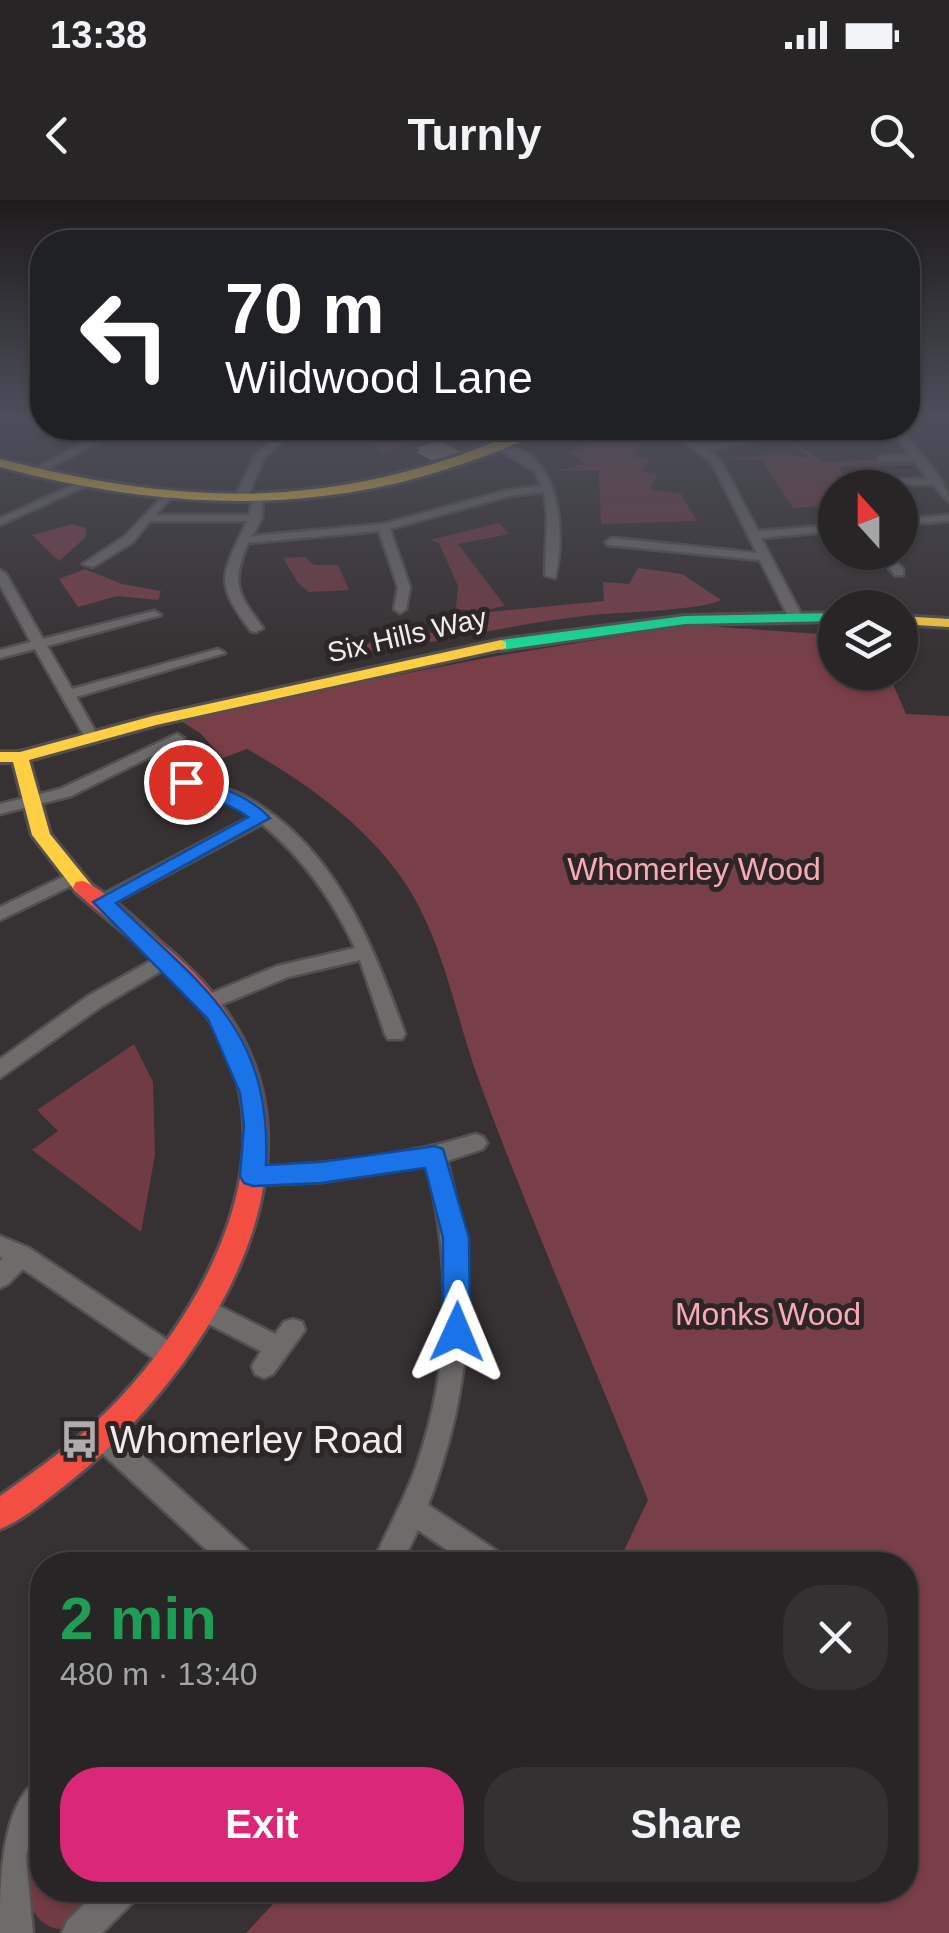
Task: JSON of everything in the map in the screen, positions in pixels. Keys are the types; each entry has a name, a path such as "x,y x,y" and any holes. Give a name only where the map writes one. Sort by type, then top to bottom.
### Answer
{"street":[{"path":"0,522 51,499"},
{"path":"88,564 128,539 164,499"},
{"path":"188,499 252,504"},
{"path":"253,499 247,540 230,572 233,597 256,628"},
{"path":"149,518 283,499"},
{"path":"247,540 384,527 487,499"},
{"path":"550,499 551,575"},
{"path":"737,499 795,616"},
{"path":"918,521 949,518"},
{"path":"384,527 404,587 400,610"},
{"path":"754,534 818,529"},
{"path":"612,542 766,557"},
{"path":"0,574 87,728"},
{"path":"0,654 154,615"},
{"name":"Six Hills Way","path":"10,757 87,728 152,721 518,640 636,624 818,617"},
{"path":"918,621 949,622"},
{"path":"67,695 218,652"},
{"path":"0,809 88,784 177,738"},
{"path":"0,1514 102,1436 172,1357 204,1309 239,1233 253,1176 256,1125 252,1093 243,1067 209,1002 75,878 47,846 32,802 10,757"},
{"path":"194,772 186,782 230,796 261,818 296,846 331,886 366,952 395,1034"},
{"path":"102,902 261,818"},
{"path":"0,914 75,878"},
{"path":"209,1002 284,972 366,952"},
{"path":"0,1070 95,1001 165,960"},
{"path":"253,1176 340,1171 435,1156 476,1142"},
{"path":"393,1552 415,1512 439,1436 454,1363 459,1300 456,1238 435,1156"},
{"path":"0,1277 11,1250 172,1357"},
{"path":"204,1309 278,1348"},
{"path":"102,1436 230,1552"},
{"path":"415,1512 475,1552"},
{"path":"16,1933 5,1858 6,1838 22,1807 30,1801"},
{"path":"79,1933 109,1902"}],"shaded area":[{"path":"600,499 684,499 697,521 601,524"},
{"path":"787,499 818,499 818,506 793,508"},
{"path":"499,523 509,534 458,544 505,606 481,611 456,609 458,586 439,543 430,540"},
{"path":"305,557 314,565 338,565 349,590 309,592 298,583 283,558"},
{"path":"134,1044 153,1082 155,1155 141,1232 32,1150 58,1131 37,1110"},
{"path":"30,1852 30,1902 98,1902 68,1929 44,1923 30,1905 20,1859"}],"green space":[{"path":"72,524 86,528 86,537 59,561 32,535"},
{"path":"638,568 682,574 721,600 676,609 551,620 331,661 350,654 353,646 456,629 458,615 604,601 603,582 629,584"},
{"path":"85,569 122,584 161,591 158,600 117,596 78,607 59,579"},
{"path":"691,625 818,634 818,690 895,690 906,714 949,716 949,1933 246,1933 275,1902 918,1902 918,1552 623,1552 648,1500 498,1131 440,955 420,908 392,865 336,808 247,749 223,758 200,733 176,718 496,656"}],"traffic: fast":[{"path":"501,645 685,620 818,617"}],"traffic: slow":[{"path":"918,621 949,623"},
{"path":"0,757 20,757 153,721 501,645"},
{"path":"20,757 41,835 83,887"}],"traffic: jam":[{"path":"0,1514 99,1438 160,1373 214,1289 235,1243 249,1195 255,1146 252,1098 238,1051 225,1026 209,1002 170,961 83,887"}],"place":[{"name":"Whomerley Road","path":"80,1440"}],"route":[{"path":"186,782 198,789 230,796 261,818 102,902 209,1002 217,1014 252,1093 256,1125 253,1176 321,1173 435,1156 456,1238 457,1332"}],"park label":[{"name":"Whomerley Wood","path":"694,869"},
{"name":"Monks Wood","path":"768,1314"}]}
